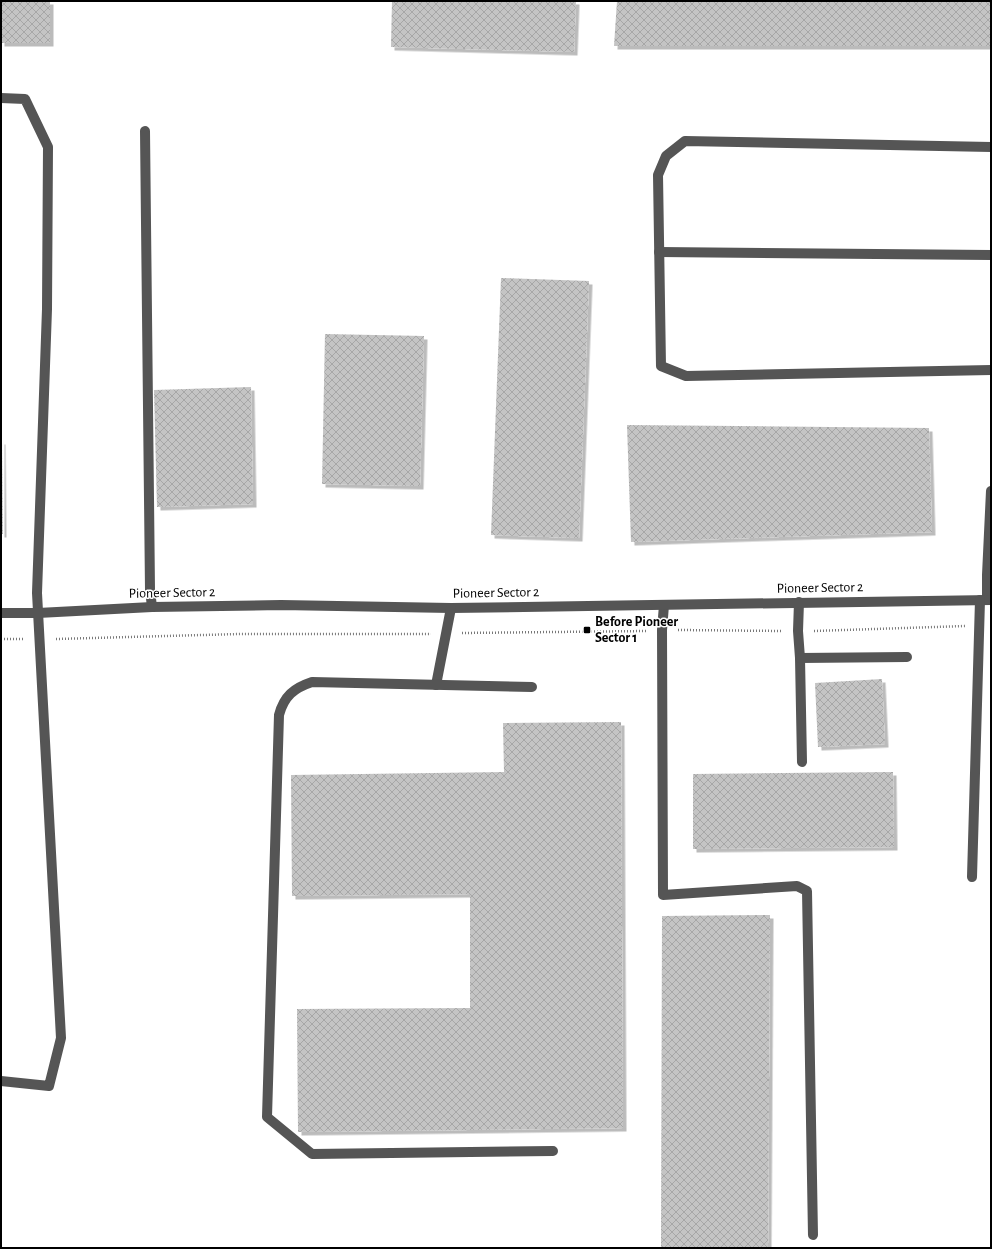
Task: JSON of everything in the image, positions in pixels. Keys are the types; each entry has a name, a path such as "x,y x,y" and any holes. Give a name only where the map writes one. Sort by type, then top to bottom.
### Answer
{"street":[{"path":"1,98 25,99 48,147 47,309 37,593 61,1038 49,1086 1,1081"},
{"path":"145,131 150,590 152,607"},
{"path":"991,147 685,141 666,156 658,175 661,366 686,376 991,370"},
{"path":"659,252 991,256"},
{"path":"972,877 991,491"},
{"name":"Pioneer Sector 2","path":"1,613 38,613 152,607 282,606 451,608 986,600"},
{"path":"799,602 798,632 802,762"},
{"path":"664,604 662,630 663,895 797,886 806,891 813,1235"},
{"path":"436,685 451,608"},
{"path":"800,658 907,657"},
{"path":"532,687 312,682 300,686 282,703 279,723 267,1117 312,1154 553,1152"}],"path":[{"path":"862,629 968,626"}],"building":[{"path":"1,1 50,1 50,43 1,43"},
{"path":"392,1 576,1 574,52 391,47"},
{"path":"617,1 991,1 991,46 614,46"},
{"path":"501,278 589,281 579,538 491,535"},
{"path":"325,334 424,336 420,486 322,484"},
{"path":"251,387 253,504 157,507 154,390"},
{"path":"627,425 929,428 932,532 631,542"},
{"path":"2,441 3,534 1,534"},
{"path":"882,679 885,744 818,747 815,683"},
{"path":"621,722 623,1128 298,1132 297,1009 470,1008 470,894 292,896 291,775 504,772 503,723"},
{"path":"893,772 894,847 693,849 693,774"},
{"path":"770,915 768,1248 661,1248 662,916"}],"place":[{"name":"Before Pioneer Sector 1","path":"587,630"}]}
